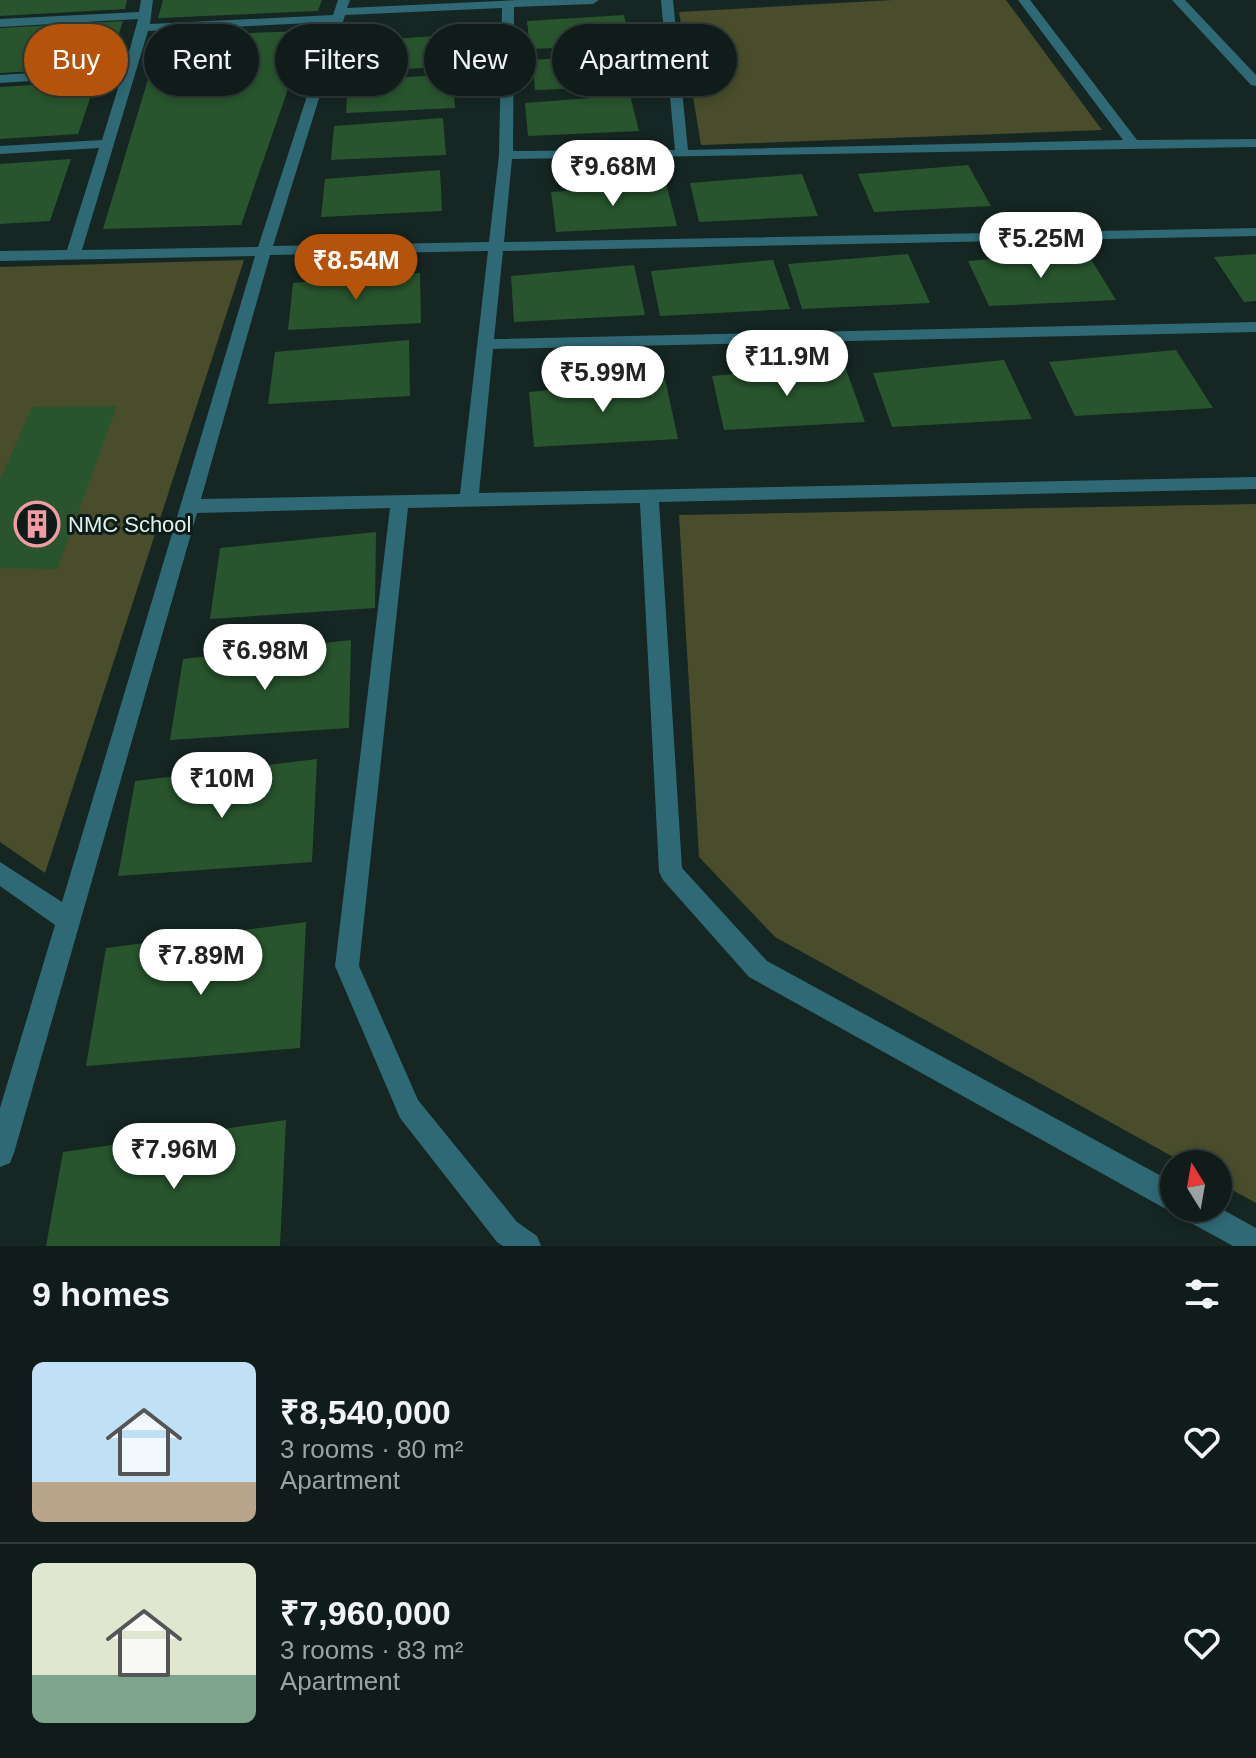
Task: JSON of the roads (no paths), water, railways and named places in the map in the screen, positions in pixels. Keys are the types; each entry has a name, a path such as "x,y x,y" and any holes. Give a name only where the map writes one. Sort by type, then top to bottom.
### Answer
{"street":[{"path":"128,71 147,0"},
{"path":"0,23 143,21 464,3 593,0"},
{"path":"667,0 682,154"},
{"path":"1024,0 1133,144"},
{"path":"1178,0 1256,82"},
{"path":"469,499 506,155 508,4"},
{"path":"0,1153 264,251 341,10"},
{"path":"0,79 24,78"},
{"path":"73,255 120,96"},
{"path":"506,155 1256,143"},
{"path":"0,150 106,144"},
{"path":"0,256 1256,232"},
{"path":"485,344 1256,327"},
{"path":"190,506 1256,483"},
{"path":"649,495 671,872 758,969 1160,1190"},
{"path":"400,501 347,966 409,1109 507,1232 527,1246"},
{"path":"0,873 68,920"},
{"path":"1218,1222 1256,1243"}],"place":[{"name":"NMC School","path":"37,524"}]}
